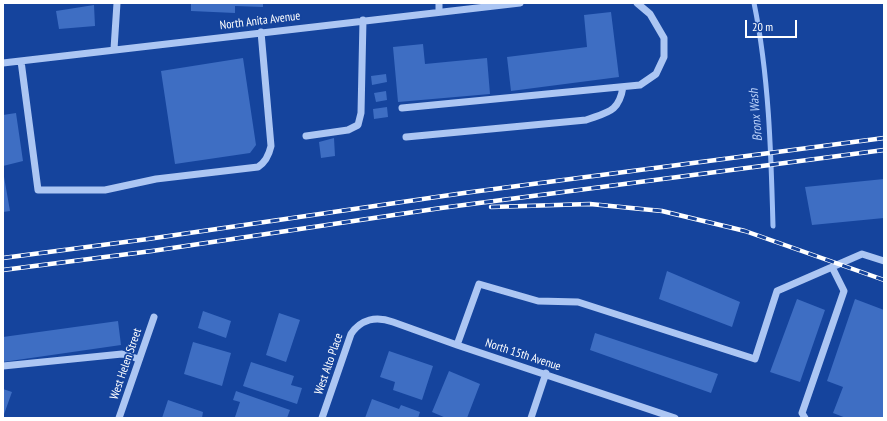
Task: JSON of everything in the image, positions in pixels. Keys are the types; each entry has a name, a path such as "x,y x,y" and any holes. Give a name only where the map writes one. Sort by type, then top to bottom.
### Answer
{"street":[{"path":"114,50 117,3"},
{"path":"439,3 440,12"},
{"name":"North Anita Avenue","path":"3,63 363,20 520,3"},
{"path":"402,108 640,85 656,74 664,57 664,38 650,14 637,3"},
{"path":"306,136 348,130 358,125 361,113 363,20"},
{"path":"21,61 38,190 105,190 156,179 258,167 263,164 269,154 271,146 261,32"},
{"path":"406,136 586,120 610,111 621,101 623,86"},
{"path":"457,345 479,284 538,301 578,302 755,360 777,291 862,254 884,261"},
{"path":"805,418 802,412 844,291 832,267"},
{"name":"West Helen Street","path":"119,418 154,317"},
{"name":"North 15th Avenue","path":"364,321 384,319 675,418"},
{"name":"West Alto Place","path":"322,418 346,345 356,327 364,321"},
{"path":"3,366 122,354 139,360"},
{"path":"531,418 546,374"}],"building":[{"path":"191,3 263,3 263,7 235,6 235,13 191,11"},
{"path":"94,5 95,26 59,29 56,11"},
{"path":"611,12 619,77 511,91 507,57 587,47 584,15"},
{"path":"423,44 425,64 487,58 490,94 398,102 393,47"},
{"path":"243,58 256,145 250,153 175,164 161,71"},
{"path":"386,74 387,82 372,85 371,76"},
{"path":"386,91 387,100 376,102 374,93"},
{"path":"387,107 388,117 374,119 373,109"},
{"path":"16,113 23,161 3,166 3,115"},
{"path":"334,138 335,156 321,158 319,142"},
{"path":"3,171 10,211 3,212"},
{"path":"884,179 884,218 812,225 805,187"},
{"path":"667,271 740,302 732,327 659,299"},
{"path":"797,299 825,310 800,382 770,372"},
{"path":"855,299 884,310 884,418 846,418 833,413 843,387 827,381"},
{"path":"203,311 231,321 226,338 198,328"},
{"path":"279,313 300,320 286,362 266,355"},
{"path":"118,321 121,345 3,362 3,337"},
{"path":"595,333 718,374 711,393 590,350"},
{"path":"193,342 231,353 222,386 184,374"},
{"path":"389,351 433,366 422,400 393,390 395,382 380,377"},
{"path":"251,362 294,376 291,385 302,388 297,404 243,386"},
{"path":"449,371 480,384 467,418 446,418 432,412"},
{"path":"3,389 12,392 3,417"},
{"path":"236,391 290,410 287,418 235,417 240,402 233,400"},
{"path":"372,399 399,409 401,405 420,412 418,418 365,418"},
{"path":"168,400 203,412 202,418 162,418"}],"waterway":[{"name":"Bronx Wash","path":"754,3 766,86 773,226"}],"railway":[{"path":"3,258 148,239 464,193 884,138"},
{"path":"3,270 152,251 441,208 884,150"},
{"path":"491,207 590,204 662,211 745,231 884,280"}]}
